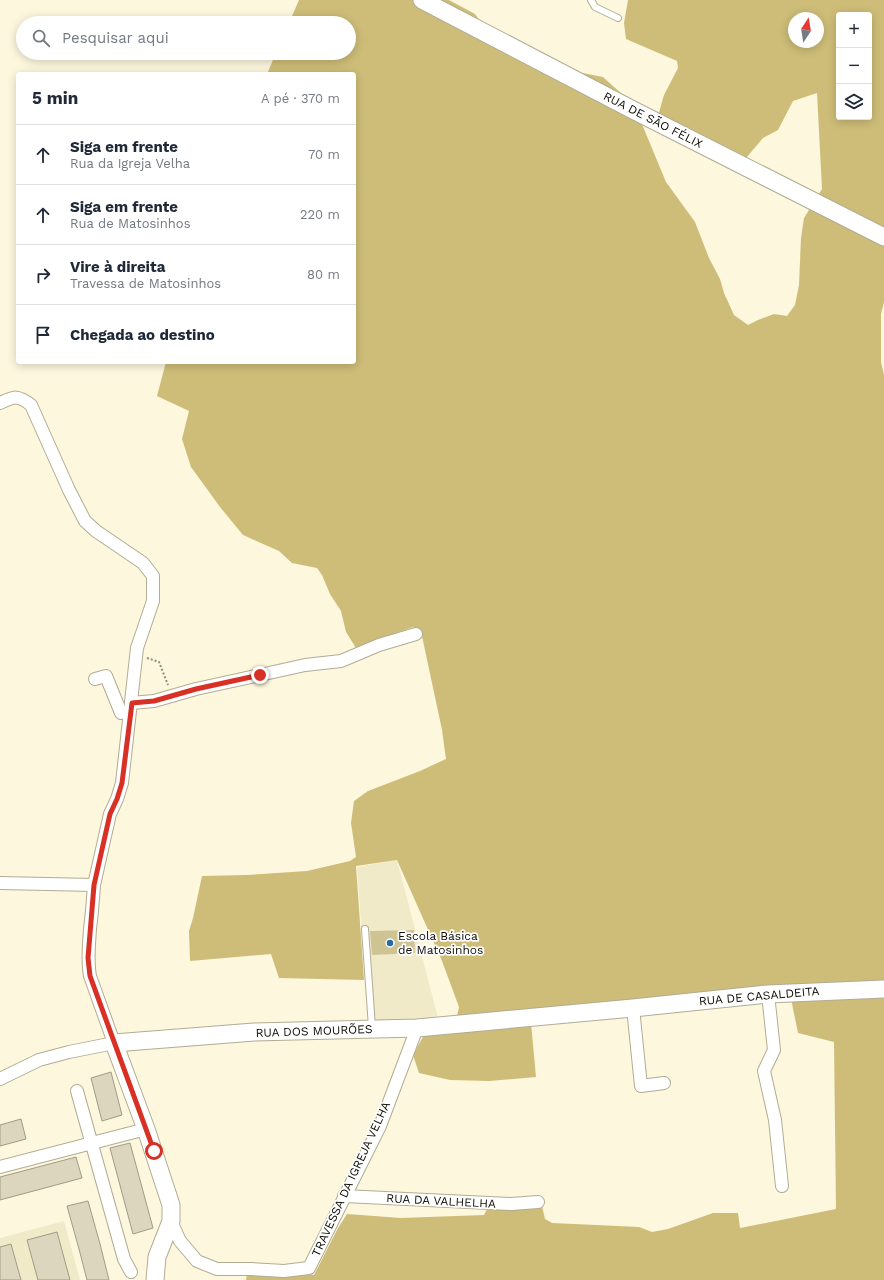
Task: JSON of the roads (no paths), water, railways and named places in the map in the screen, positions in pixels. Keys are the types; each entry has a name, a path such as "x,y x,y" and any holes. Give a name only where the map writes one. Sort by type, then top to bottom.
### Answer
{"street":[{"name":"RUA DE SÃO FÉLIX","path":"422,0 884,237"},
{"path":"0,403 12,397 22,398 31,405 69,490 85,521 96,531 143,563 153,576 153,601 137,648 122,783 110,814 94,885 89,967 90,976 170,1198 171,1221 157,1258 155,1280"},
{"path":"132,703 154,701 260,675 305,666 341,661 379,645 416,634"},
{"path":"95,679 106,676 121,713"},
{"path":"0,883 94,885"},
{"name":"RUA DE CASALDEITA","path":"633,1008 768,994 884,989"},
{"path":"768,994 774,1050 764,1071 775,1120 782,1186"},
{"path":"633,1008 641,1086 664,1083"},
{"name":"RUA DOS MOURÕES","path":"0,1079 39,1060 114,1043 254,1032 417,1028 633,1008"},
{"name":"TRAVESSA DA IGREJA VELHA","path":"171,1221 180,1241 197,1260 217,1269 284,1271 309,1268 380,1126 417,1028"},
{"path":"78,1091 124,1259 131,1272"},
{"path":"0,1167 146,1129"},
{"name":"RUA DA VALHELHA","path":"344,1196 511,1204 538,1202"}],"lane":[{"path":"591,0 594,7 618,18"},
{"path":"365,930 372,1029"}],"place":[{"name":"Escola Básica de Matosinhos","path":"390,943"}]}
